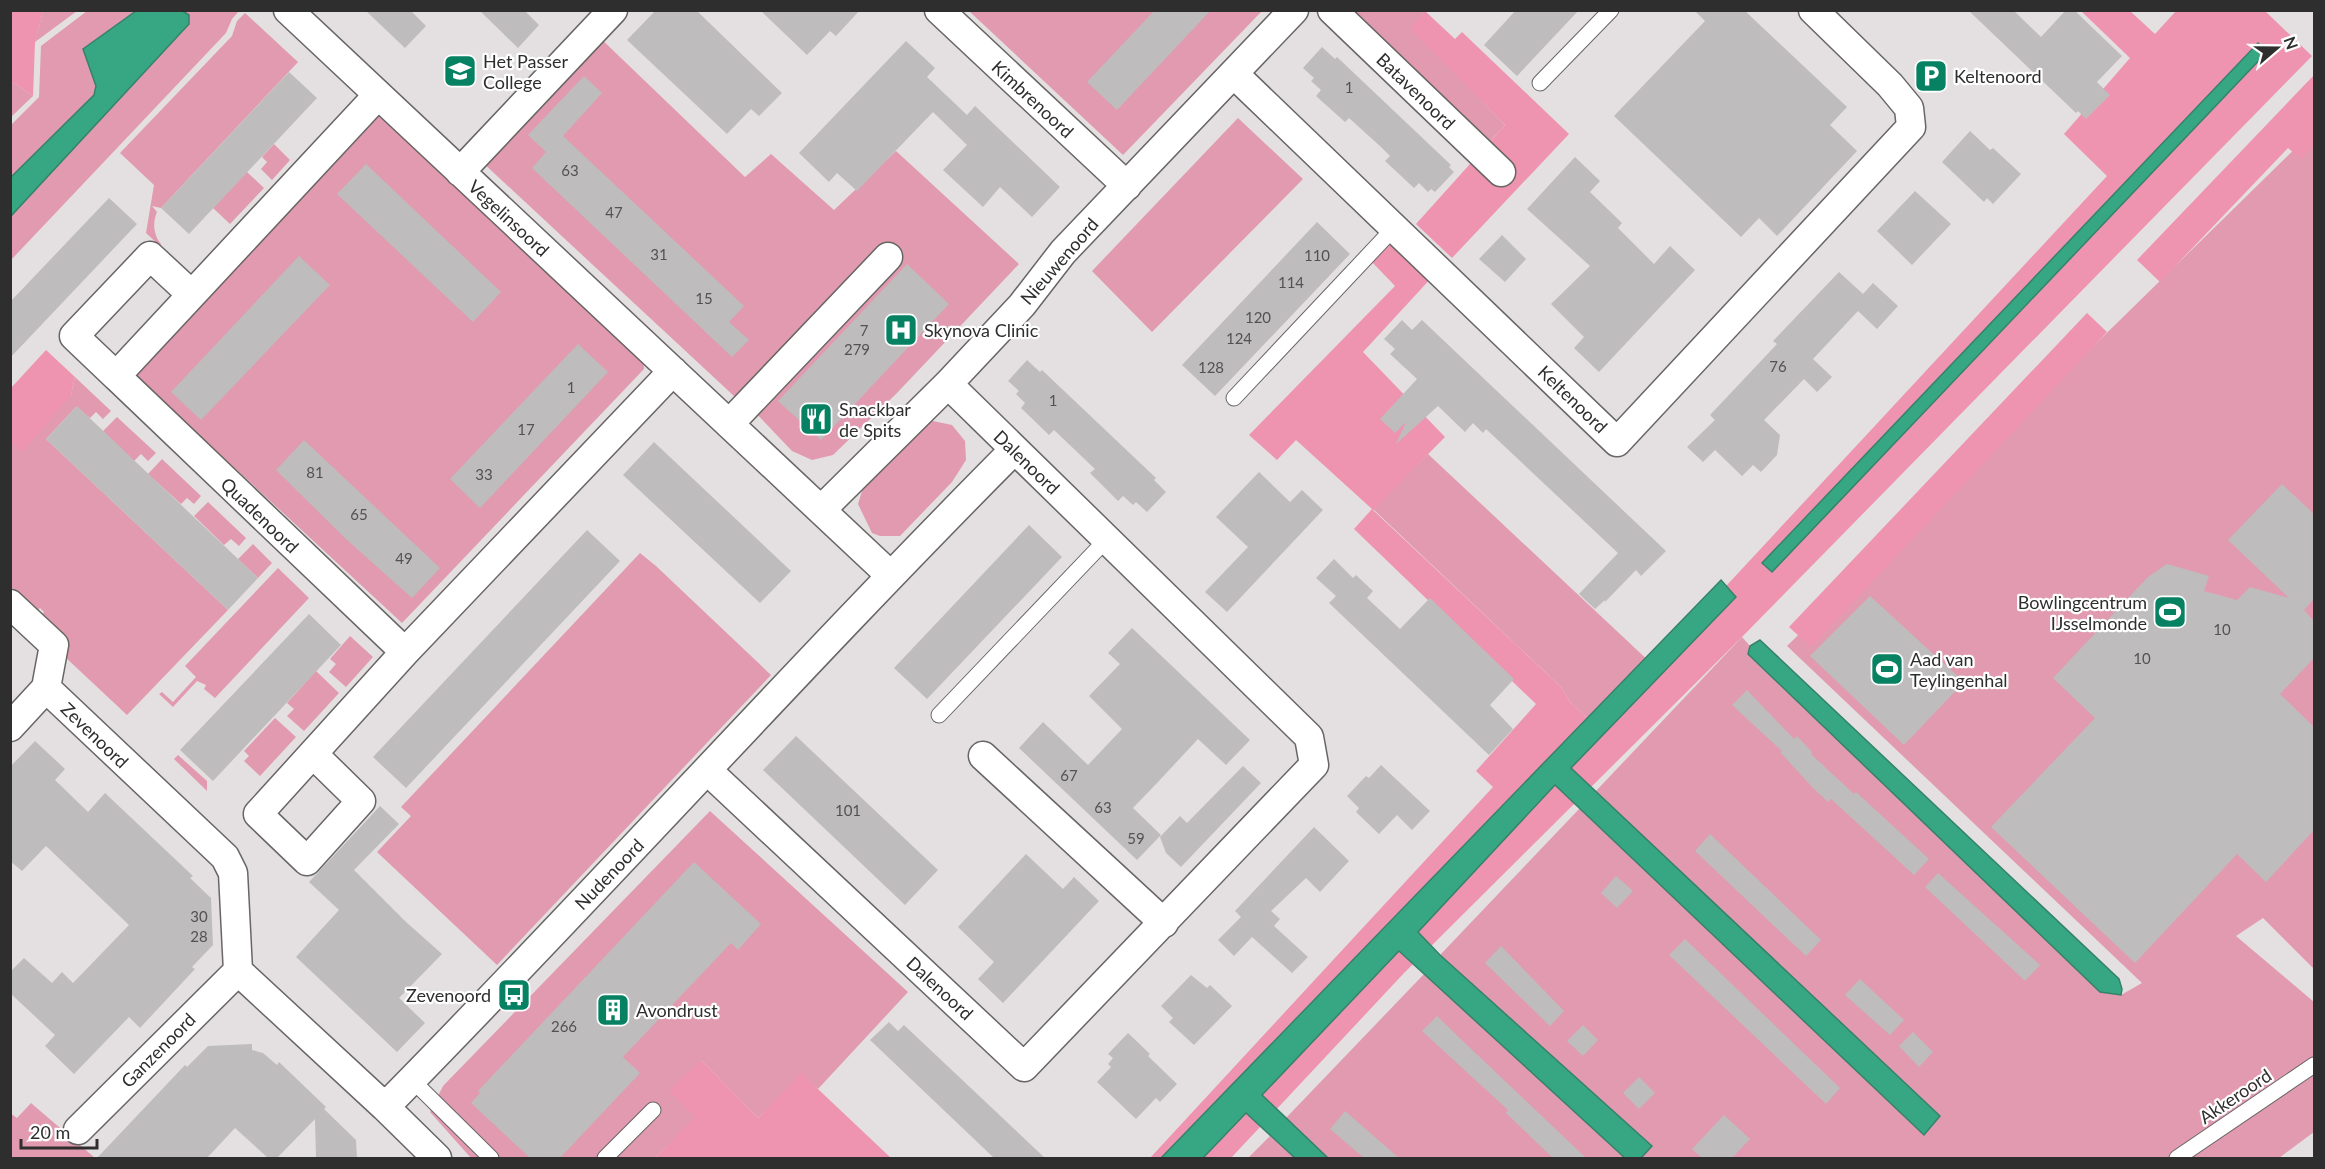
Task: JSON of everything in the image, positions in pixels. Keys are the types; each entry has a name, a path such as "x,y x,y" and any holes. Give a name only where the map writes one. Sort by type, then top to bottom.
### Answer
{"street":[{"name":"Vegelinsoord","path":"288,10 890,575"},
{"path":"460,172 613,10"},
{"name":"Kimbrenoord","path":"939,10 1127,186"},
{"name":"Nieuwenoord","path":"821,510 948,384 1022,304 1063,252 1294,10"},
{"name":"Batavenoord","path":"1332,10 1500,172"},
{"name":"Keltenoord","path":"1234,75 1617,442 1911,127 1909,108 1890,85 1813,10"},
{"path":"116,376 378,95"},
{"name":"Quadenoord","path":"191,294 150,256 74,336 405,652"},
{"path":"729,424 888,256"},
{"path":"314,754 405,652 673,371"},
{"name":"Dalenoord","path":"708,771 1024,1067 1314,765 1309,737 948,384"},
{"path":"890,575 1014,450"},
{"name":"Nudenoord","path":"385,1107 708,771 890,575"},
{"name":"Zevenoord","path":"10,604 54,645 46,688 225,856 233,873 238,971"},
{"path":"10,727 46,688"},
{"path":"983,756 1164,923"},
{"path":"238,971 437,1158"},
{"name":"Ganzenoord","path":"78,1130 238,971"}],"lane":[{"path":"1540,83 1611,10"},
{"path":"1234,398 1394,228"},
{"path":"939,715 1106,540"},
{"name":"Akkeroord","path":"2177,1158 2314,1065"},
{"path":"412,1080 491,1158"},
{"path":"605,1158 653,1110"}],"shaded area":[{"path":"181,10 189,15 189,24 11,216 11,177 94,95 96,86 83,49 136,11"},
{"path":"1321,10 1425,11 1411,29 1505,125 1474,159"},
{"path":"10,11 43,11 35,43 33,96 11,81"},
{"path":"43,11 77,11 35,42"},
{"path":"87,11 136,11 83,49 96,86 94,95 11,177 11,125 39,97 41,46"},
{"path":"181,11 239,11 232,19 226,33 11,260 10,216 189,24 188,15"},
{"path":"969,11 1262,11 1123,155"},
{"path":"1425,11 1455,39 1462,32 1569,134 1452,258 1416,224 1505,125 1410,29"},
{"path":"2081,11 2130,11 2155,34 2176,11 2265,11 2312,56 1742,637 1405,972 1231,1158 1150,1158 1493,787 1476,771 1536,704 1354,529 1372,509 1296,440 1277,460 1249,435 1395,286 1372,262 1395,238 1434,275 1363,352 1445,437 1373,510 1562,688 1570,702 1596,726 2107,176 2064,134 2130,58","holes":["2258,43 2267,52 1771,572 1763,563"]},
{"path":"245,13 298,62 161,208 152,206 157,212 155,229 160,246 146,233 154,185 120,153 232,36 237,21"},
{"path":"596,34 745,177 771,154 834,210 896,151 1019,264 897,393 833,455 812,460 792,451 753,410 734,396 481,161"},
{"path":"2258,43 2267,52 1772,572 1762,563"},
{"path":"2314,75 2314,145 2301,159 2288,148 2160,282 2137,260"},
{"path":"11,81 33,96 11,117"},
{"path":"380,109 643,355 644,369 402,623 133,374"},
{"path":"1238,118 1303,179 1152,332 1092,271"},
{"path":"2311,133 2314,137 2314,969 2263,918 2236,936 2314,1002 2314,1132 2279,1158 1641,1158 1652,1146 1440,955 1581,807 1924,1135 1940,1116 1595,792 1742,637 1750,646 1748,654 2100,992 2121,995 2142,983 1787,646"},
{"path":"274,144 290,160 272,180 261,169 267,162 262,157"},
{"path":"247,172 264,188 230,224 213,208"},
{"path":"2087,313 2107,332 1811,647 1789,627"},
{"path":"46,350 75,377 71,395 22,452 11,443 11,388"},
{"path":"75,377 111,411 103,419 96,412 90,418 76,407 46,439 228,610 127,715 64,656 41,616 44,612 40,608 37,611 11,587 10,443 71,395"},
{"path":"117,417 156,453 148,461 141,454 134,461 103,431"},
{"path":"928,420 952,425 965,441 966,460 952,482 900,536 880,536 872,533 858,504 863,488"},
{"path":"1428,454 1653,665 1596,726 1570,702 1562,688 1373,509"},
{"path":"162,459 201,496 194,504 187,498 181,504 148,474"},
{"path":"208,502 246,538 239,546 231,539 224,545 194,516"},
{"path":"253,544 272,563 258,578 238,559"},
{"path":"640,553 771,675 497,965 377,852 411,816 401,807"},
{"path":"278,568 309,598 215,698 204,689 206,685 197,681 173,707 159,694 162,692 173,702 196,677 185,666"},
{"path":"1721,580 1736,597 1571,768 1940,1116 1924,1135 1555,785 1418,932 1440,955 1652,1146 1641,1158 1625,1158 1399,951 1262,1095 1328,1158 1295,1158 1246,1113 1203,1158 1161,1158"},
{"path":"350,636 373,657 346,687 329,672 336,664 330,659"},
{"path":"1760,640 2119,979 2121,995 2100,992 1748,654 1750,646"},
{"path":"316,671 339,693 304,731 287,716 294,709 287,703"},
{"path":"275,718 296,737 260,776 244,761 249,756 244,751"},
{"path":"178,755 207,781 207,791 174,759"},
{"path":"710,811 908,992 818,1089 801,1074 758,1118 701,1060 696,1117 655,1158 471,1158 430,1112 443,1086"},
{"path":"1425,973 1625,1158 1328,1158 1285,1119"},
{"path":"701,1060 758,1118 801,1073 891,1158 655,1158 695,1117 669,1091"},
{"path":"31,1103 95,1158 11,1158 10,1113 17,1118"},
{"path":"1270,1136 1295,1158 1248,1158"}],"building":[{"path":"365,10 410,10 426,26 405,48"},
{"path":"479,10 524,10 539,25 518,48"},
{"path":"656,10 696,10 782,93 759,116 751,109 727,134 627,40"},
{"path":"760,10 860,10 836,36 830,31 807,55"},
{"path":"1155,10 1211,10 1117,110 1087,82"},
{"path":"1516,10 1579,10 1517,76 1484,45"},
{"path":"1694,10 1744,10 1847,107 1830,125 1857,151 1777,236 1759,218 1741,237 1614,116 1705,21"},
{"path":"1968,10 2013,10 2041,37 2066,10 2074,10 2122,56 2097,82 2110,95 2086,119 2078,111 2076,113"},
{"path":"906,41 935,68 927,77 967,115 975,106 1060,187 1032,217 1000,187 983,207 943,170 967,145 933,112 857,191 837,173 829,182 799,153"},
{"path":"1322,47 1335,59 1337,57 1451,165 1449,167 1454,172 1435,192 1431,189 1428,192 1419,183 1414,188 1385,161 1390,156 1381,147 1349,118 1345,122 1316,96 1321,90 1311,81 1314,78 1303,68"},
{"path":"289,72 317,98 189,234 161,208"},
{"path":"584,76 602,93 563,136 744,306 729,322 749,340 732,357 532,168 546,152 528,135"},
{"path":"1970,131 1990,150 1993,148 2021,174 1993,204 1987,198 1984,202 1942,162"},
{"path":"1575,157 1600,181 1590,192 1622,223 1618,228 1654,264 1670,246 1695,270 1599,372 1574,348 1584,337 1551,304 1590,266 1527,209"},
{"path":"366,164 501,292 473,322 337,194"},
{"path":"1915,191 1951,224 1912,265 1877,231"},
{"path":"109,198 137,224 10,358 10,302"},
{"path":"1317,222 1350,254 1215,396 1182,365"},
{"path":"1502,235 1526,259 1505,282 1479,259"},
{"path":"299,256 330,285 201,420 171,392"},
{"path":"907,264 949,304 821,440 778,401"},
{"path":"1839,272 1863,294 1873,283 1898,306 1877,329 1858,311 1813,359 1832,377 1817,392 1804,379 1764,420 1780,435 1777,455 1761,472 1753,465 1742,476 1715,450 1703,462 1687,447 1715,420 1710,415 1777,344 1773,341"},
{"path":"1402,320 1412,330 1422,320 1666,551 1641,576 1636,570 1605,602 1605,600 1595,609 1579,594 1618,553 1486,429 1483,433 1473,423 1465,432 1438,406 1396,444 1406,422 1395,433 1380,419 1417,379 1390,354 1395,349 1384,339"},
{"path":"578,344 608,372 480,508 450,479"},
{"path":"1027,360 1040,372 1042,370 1156,478 1154,480 1166,492 1147,512 1136,502 1133,505 1123,496 1118,501 1090,473 1095,469 1054,430 1049,435 1021,408 1025,403 1016,394 1019,391 1008,381"},
{"path":"77,406 258,578 228,610 46,439"},
{"path":"304,440 440,568 412,598 346,539 276,470"},
{"path":"654,442 791,571 760,603 623,475"},
{"path":"1259,472 1290,502 1302,490 1323,510 1227,612 1205,592 1248,547 1216,517"},
{"path":"2282,484 2314,514 2314,599 2304,610 2314,621 2314,658 2280,694 2314,727 2314,830 2266,882 2237,854 2135,963 1991,827 2095,718 2053,678 2148,577 2167,564 2209,576 2204,591 2237,600 2250,587 2289,598 2228,540"},
{"path":"1029,525 1062,557 927,699 894,668"},
{"path":"587,530 620,561 406,788 373,757"},
{"path":"1334,559 1353,578 1356,575 1373,591 1367,598 1400,629 1430,598 1514,679 1490,705 1513,729 1489,755 1329,603 1336,596 1316,578"},
{"name":"Aad van Teylingenhal","path":"1870,596 1964,682 1904,745 1810,656"},
{"path":"309,614 341,645 213,781 180,750"},
{"path":"1132,628 1250,740 1226,765 1198,739 1133,808 1161,835 1137,860 1019,748 1043,722 1088,765 1122,729 1089,696 1120,664 1108,653"},
{"path":"1747,690 1794,739 1797,736 1812,752 1811,754 1929,859 1914,875 1831,799 1828,802 1813,788 1780,752 1782,751 1732,705"},
{"path":"796,736 938,870 905,905 763,770"},
{"path":"35,741 65,769 55,780 88,812 105,793 193,876 190,878 211,898 213,945 192,967 195,969 140,1028 129,1017 74,1074 45,1046 55,1035 10,993 10,972 24,958 52,983 62,972 73,983 129,925 46,846 22,871 10,861 10,767"},
{"path":"1381,765 1430,811 1412,830 1397,815 1379,834 1356,812 1359,808 1347,796 1366,776 1369,778"},
{"path":"1243,766 1261,783 1181,867 1166,853 1160,837 1180,816 1187,823"},
{"path":"380,806 399,824 354,870 442,954 399,998 425,1023 397,1052 296,957 339,910 309,882"},
{"path":"1314,827 1349,861 1320,892 1306,878 1271,911 1280,919 1274,926 1308,957 1292,973 1252,937 1234,956 1218,940 1241,917 1235,911"},
{"path":"1710,834 1821,940 1806,956 1695,851"},
{"path":"1026,854 1063,889 1074,877 1099,901 1003,1003 978,979 994,962 958,927"},
{"name":"Avondrust","path":"694,862 761,924 738,950 731,943 623,1057 640,1073 560,1158 530,1158 471,1103 480,1093 478,1091"},
{"path":"1938,873 2040,965 2025,981 1925,887"},
{"path":"1616,876 1633,891 1617,908 1601,893"},
{"path":"1685,939 1840,1088 1826,1104 1669,955"},
{"path":"1501,946 1564,1011 1550,1026 1485,963"},
{"path":"1191,975 1207,988 1210,985 1232,1006 1194,1045 1169,1022 1173,1018 1161,1006"},
{"path":"1860,979 1904,1020 1890,1035 1845,995"},
{"path":"1437,1016 1586,1158 1553,1158 1534,1140 1506,1113 1508,1110 1422,1031"},
{"path":"889,1022 898,1031 904,1025 1045,1158 994,1158 870,1040"},
{"path":"1583,1025 1598,1040 1583,1056 1567,1041"},
{"path":"1913,1032 1933,1052 1919,1067 1899,1046"},
{"path":"1128,1033 1177,1084 1160,1102 1156,1098 1136,1119 1097,1082 1111,1067 1108,1064 1113,1058 1108,1054"},
{"path":"252,1044 252,1050 263,1053 277,1065 279,1062 326,1107 324,1109 356,1140 357,1158 316,1158 315,1119 277,1158 268,1158 235,1128 207,1158 97,1158 185,1065 187,1067 208,1046"},
{"path":"1639,1077 1655,1093 1639,1109 1623,1093"},
{"path":"1345,1111 1399,1158 1364,1158 1330,1129"},
{"path":"1724,1115 1750,1139 1732,1158 1702,1158 1692,1149"}],"place":[{"name":"Het Passer College","path":"460,71"},
{"name":"Keltenoord","path":"1931,76"},
{"name":"Skynova Clinic","path":"901,330"},
{"name":"Snackbar de Spits","path":"816,419"},
{"name":"Bowlingcentrum IJsselmonde","path":"2170,612"},
{"name":"Aad van Teylingenhal","path":"1887,669"},
{"name":"Zevenoord","path":"514,995"},
{"name":"Avondrust","path":"613,1010"}]}
